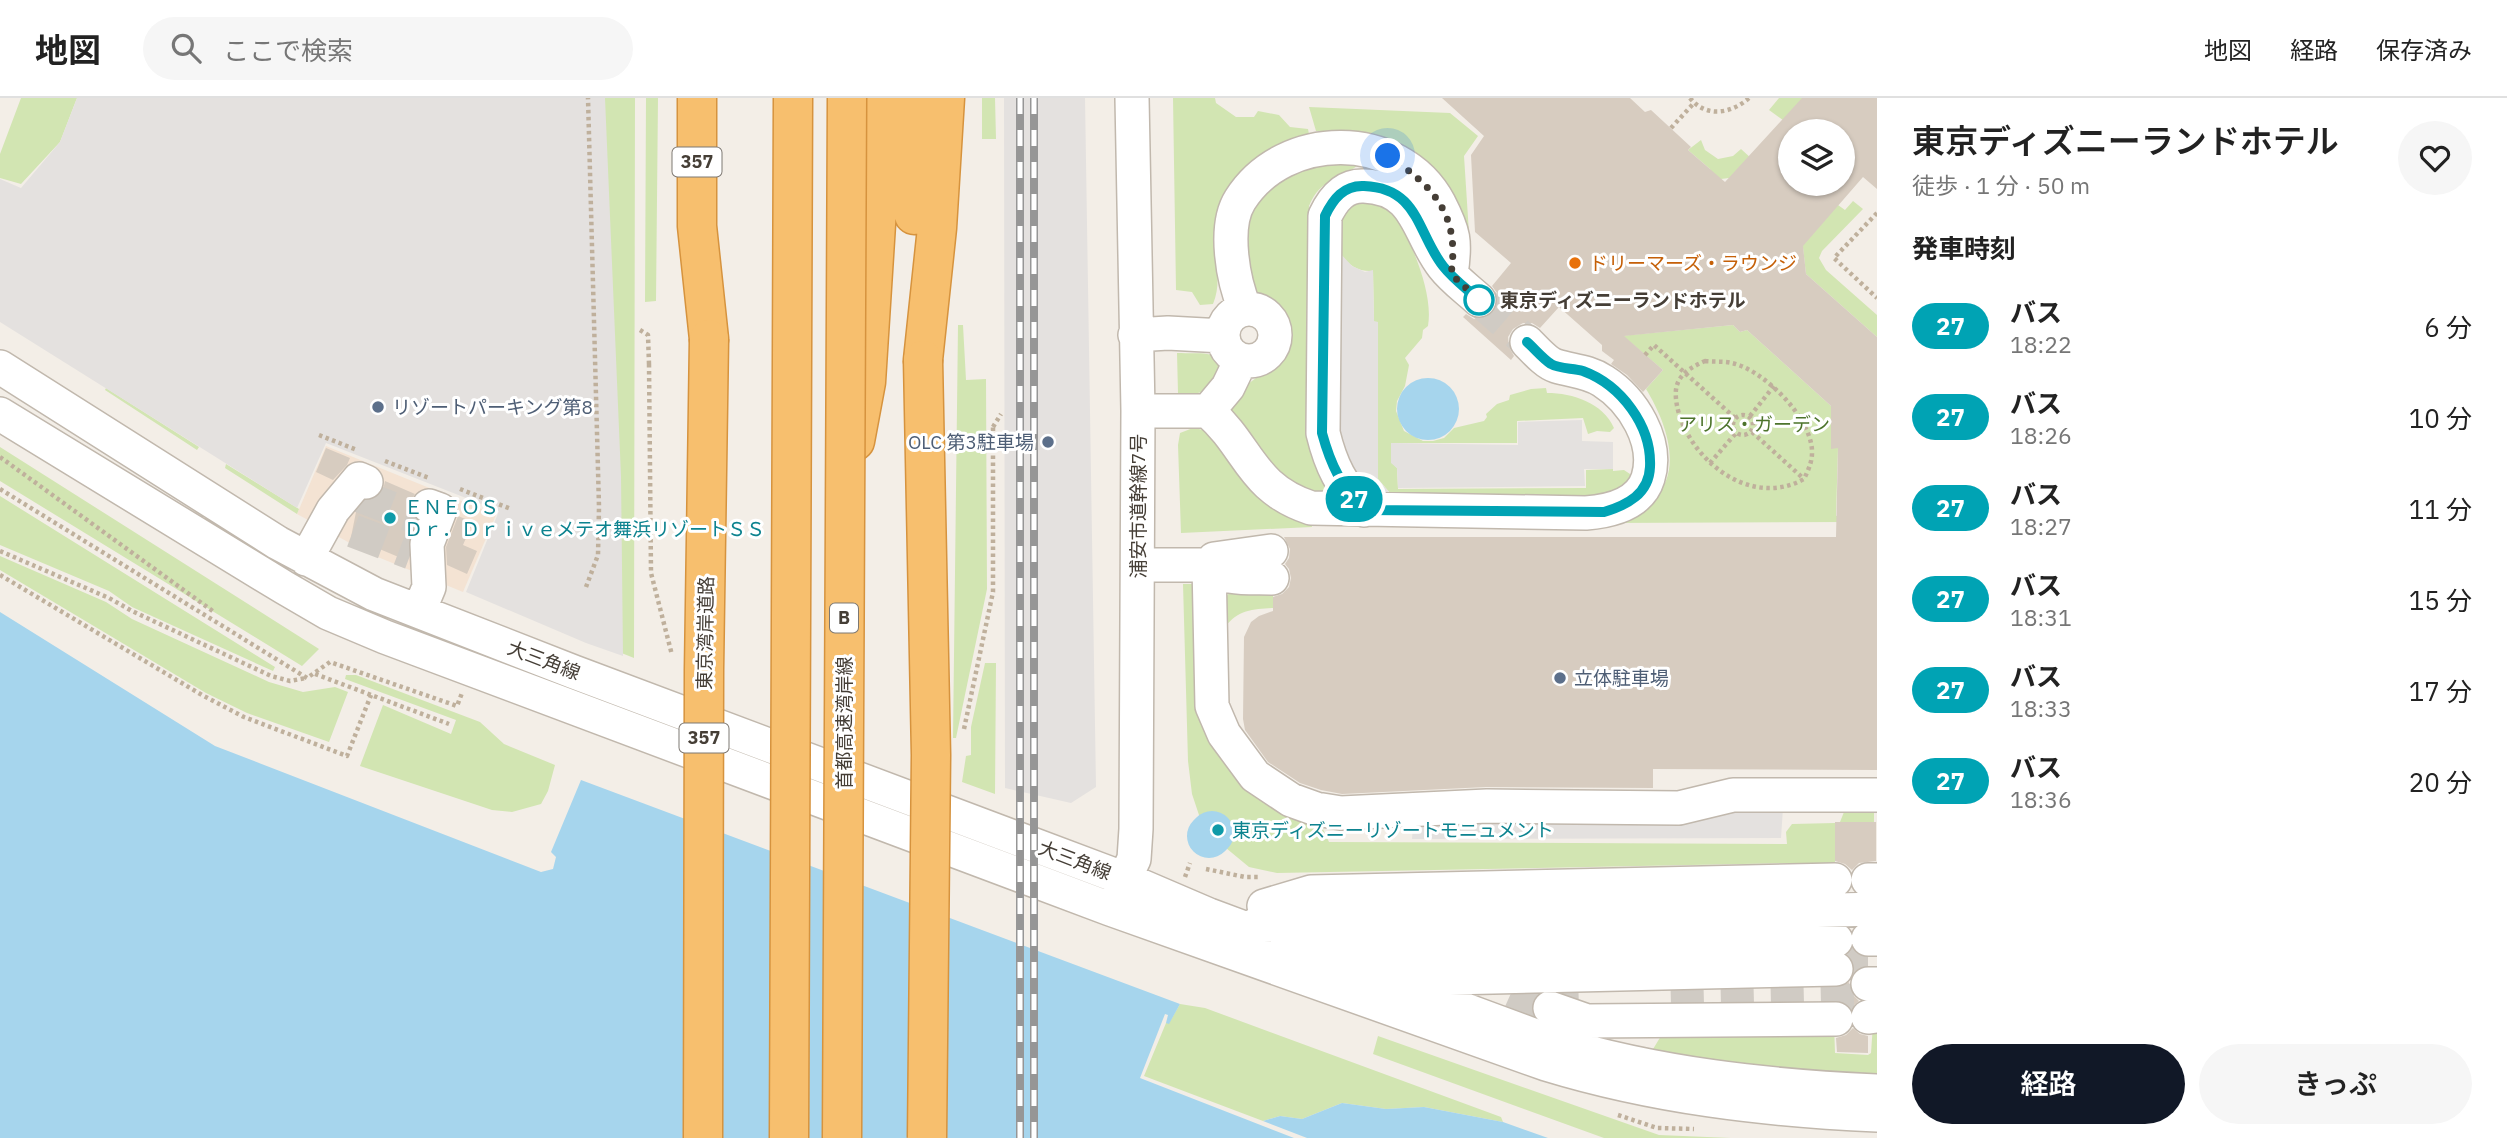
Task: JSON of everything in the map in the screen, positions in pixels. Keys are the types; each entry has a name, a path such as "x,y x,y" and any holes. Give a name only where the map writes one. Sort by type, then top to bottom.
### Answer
{"highway":[{"name":"東京湾岸道路","path":"697,98 697,226 709,339"},
{"name":"東京湾岸道路","path":"703,1138 704,684 709,339 719,226 722,98"},
{"path":"789,1138 793,98"},
{"name":"首都高速湾岸線","path":"842,1138 847,98"},
{"path":"844,494 866,382 884,98"},
{"path":"914,98 914,228 923,360 931,755 927,1138"},
{"path":"923,360 937,228 945,98"}],"street":[{"name":"浦安市道幹線7号","path":"1110,909 1134,859 1136,830 1138,411 1132,98"},
{"path":"1245,309 1231,254 1233,216 1240,200 1264,174 1301,153 1317,149 1354,147 1371,150 1388,156 1423,180 1434,194 1453,231 1455,252 1451,274"},
{"path":"1364,510 1347,491 1329,461 1322,433 1325,216 1333,198 1354,185 1381,186 1398,197 1412,209 1443,267 1479,300"},
{"path":"1135,335 1168,333 1232,348 1258,360 1272,350 1276,333 1269,317 1262,312 1245,309 1226,321 1232,348 1228,387 1208,411"},
{"path":"1138,411 1208,411 1225,426 1272,489 1291,501 1311,508 1604,512 1620,507 1645,488 1650,471 1646,433 1636,415 1603,381 1582,371 1553,365 1527,342"},
{"name":"大三角線","path":"0,367 306,559 374,594 574,672 1125,879 1308,953 1386,979 1552,1042 1605,1058 1673,1071 1763,1083 1877,1091"},
{"name":"大三角線","path":"0,414 328,613 385,637 1110,909 1546,1064 1601,1081 1694,1099 1877,1115"},
{"path":"306,559 355,495"},
{"path":"419,611 429,587 425,528"},
{"path":"1271,564 1223,556 1214,558 1209,565 1212,706 1224,734 1255,776 1291,800 1316,809 1341,813 1487,806 1679,808 1733,795 1877,795"},
{"path":"1138,565 1209,565"},
{"path":"1222,920 1264,905 1316,907 1862,947"},
{"path":"1222,920 1862,947"},
{"path":"1275,939 1862,947"},
{"path":"1308,953 1862,947"},
{"path":"1346,966 1862,947"},
{"path":"1386,979 1473,978 1512,991 1862,947"},
{"path":"1550,1008 1587,1021 1862,947"}],"path":[{"path":"586,587 598,555 599,507 588,98"},
{"path":"1671,128 1692,100 1716,112 1739,107 1749,98"},
{"path":"1877,213 1834,258 1877,298"},
{"path":"640,330 648,335 651,573 674,663"},
{"path":"1645,355 1654,345 1735,418"},
{"path":"1705,361 1733,363 1748,369 1774,386 1798,416 1812,451 1804,479 1791,486 1757,487 1731,478 1710,463 1684,427 1677,407 1677,385 1684,373 1705,361"},
{"path":"1749,416 1774,386"},
{"path":"963,732 993,592 993,427 1000,414"},
{"path":"1742,414 1749,416 1754,423 1752,432 1744,436 1736,433 1732,426 1735,418 1742,414"},
{"path":"1752,432 1804,479"},
{"path":"1710,463 1736,433"},
{"path":"319,435 355,495 425,528"},
{"path":"0,457 214,612"},
{"path":"0,489 307,678"},
{"path":"460,489 511,509"},
{"path":"0,551 109,598 271,676 290,681 307,678 330,662 457,706 463,689"},
{"path":"0,575 202,695 244,717 347,756 371,695"},
{"path":"314,673 449,724"}],"shaded area":[{"name":"リゾートパーキング第8","path":"77,98 605,98 621,476 623,656 466,592 499,511 326,443 297,508 0,322 0,179 21,188 60,142"},
{"name":"OLC 第3駐車場","path":"1004,98 1085,98 1096,787 1071,803 1005,788"},
{"path":"1339,252 1352,266 1365,272 1373,270 1374,321 1378,322 1378,479 1396,500 1376,500 1348,463 1338,434"},
{"path":"1582,420 1582,441 1613,442 1613,469 1584,469 1585,486 1398,488 1397,468 1391,463 1391,443 1518,445 1518,422"},
{"path":"326,446 496,515 463,592 368,553 297,514"},
{"path":"1783,808 1781,838 1412,839 1414,814"}],"green space":[{"path":"21,98 77,98 60,142 21,184 0,178 0,154"},
{"path":"604,98 635,98 634,658 619,652"},
{"path":"646,98 658,98 656,301 645,302"},
{"path":"982,98 995,98 996,139 982,139"},
{"path":"1173,98 1215,98 1216,103 1236,117 1254,117 1258,111 1279,115 1290,127 1308,129 1309,134 1278,146 1253,161 1227,196 1216,232 1218,280 1213,304 1200,305 1192,292 1176,290"},
{"path":"1779,98 1804,98 1794,119 1781,119 1769,110"},
{"path":"1309,107 1450,113 1478,136 1464,156 1469,233 1466,232 1442,180 1419,157 1391,141 1355,131 1316,131"},
{"path":"1701,140 1705,150 1718,159 1733,156 1741,149 1752,159 1737,177 1713,180 1710,169 1688,150"},
{"path":"1321,160 1359,164 1325,184 1309,206 1308,432 1329,489 1325,496 1279,477 1231,415 1228,398 1269,368 1283,349 1286,338 1282,320 1276,311 1252,299 1241,221 1273,180"},
{"path":"1356,200 1393,207 1424,281 1429,312 1428,326 1423,330 1422,338 1405,358 1409,365 1405,386 1397,401 1396,411 1404,431 1423,441 1444,438 1454,428 1484,421 1486,414 1497,404 1509,400 1510,395 1546,388 1547,393 1577,397 1595,406 1603,412 1614,428 1610,432 1597,431 1588,434 1583,418 1517,421 1517,443 1392,443 1391,462 1397,468 1398,489 1586,488 1586,470 1613,469 1624,470 1630,474 1631,478 1619,490 1596,499 1396,500 1378,479 1378,322 1374,322 1373,271 1354,267 1339,252 1340,214"},
{"path":"1853,201 1863,209 1822,251 1819,258 1826,270 1877,315 1877,337 1806,274 1802,239 1838,205 1845,210"},
{"path":"958,325 963,325 966,380 986,379 987,589 956,738 953,738"},
{"name":"アリス・ガーデン","path":"1733,325 1740,332 1747,330 1831,406 1831,448 1838,448 1836,516 1845,515 1845,522 1607,523 1651,501 1662,489 1668,476 1670,461 1665,430 1646,389 1663,370 1620,336"},
{"path":"1177,353 1207,354 1218,360 1220,366 1212,388 1198,393 1178,393"},
{"path":"106,388 199,447 197,450 105,390"},
{"path":"1193,428 1204,430 1311,521 1312,527 1181,533 1178,445 1180,433"},
{"path":"0,447 319,649 302,666 0,481"},
{"path":"226,464 299,509 297,514 225,468"},
{"path":"0,496 275,667 273,671 132,607 109,591 0,545"},
{"path":"0,556 106,602 132,619 269,682 303,692 335,687 348,692 329,742 247,713 206,693 0,570"},
{"path":"1183,584 1196,587 1201,709 1309,820 1322,827 1329,842 1787,844 1786,832 1792,824 1835,823 1835,866 1795,863 1277,873 1249,867 1226,848 1199,815 1192,794 1188,761"},
{"path":"1273,587 1273,608 1246,612 1235,617 1225,627 1225,598 1233,589"},
{"path":"985,663 996,663 995,794 962,782 966,756 971,755 971,727"},
{"path":"346,675 356,675 480,722 504,744 555,765 548,791 541,804 512,812 492,810 360,766 383,705 451,734 456,720 345,679"},
{"path":"1844,812 1874,812 1874,822 1840,822"},
{"path":"1180,1004 1205,1008 1501,1117 1503,1122 1424,1107 1386,1109 1342,1103 1302,1119 1280,1116 1263,1121 1144,1076 1166,1023 1169,1023"},
{"path":"1834,1024 1835,1053 1868,1055 1871,1053 1873,1024 1877,1025 1877,1076 1790,1072 1650,1054 1661,1036"},
{"path":"1378,1036 1659,1135 1731,1138 1604,1138 1373,1054"}],"water":[{"path":"1428,378 1440,380 1450,387 1457,397 1457,421 1450,431 1440,438 1428,440 1416,438 1406,431 1399,421 1397,409 1399,397 1406,387 1416,380"},
{"path":"0,612 215,746 541,872 553,869 556,857 551,852 581,780 1180,1004 1169,1024 1166,1023 1168,1015 1165,1014 1140,1078 1294,1138 0,1138"},
{"path":"1342,1103 1386,1109 1424,1107 1503,1122 1548,1138 1307,1138 1263,1121 1280,1116 1302,1119"}],"building":[{"name":"立体駐車場","path":"1442,98 1630,98 1645,112 1651,110 1691,147 1688,150 1725,182 1778,124 1778,196 1846,196 1803,246 1806,274 1877,337 1877,770 1653,769 1653,788 1486,787 1342,794 1300,783 1268,762 1245,730 1244,637 1251,622 1273,611 1273,597 1282,594 1289,587 1291,578 1285,564 1290,549 1284,537 1836,537 1838,448 1831,449 1831,406 1747,330 1740,332 1733,325 1624,336 1663,370 1643,392 1627,375 1611,364 1614,360 1602,351 1602,345 1559,307 1540,328 1532,323 1523,323 1513,329 1508,337 1514,356 1511,360 1463,317 1466,314 1474,319 1484,318 1493,313 1498,303 1497,293 1492,286 1511,263 1475,232 1471,155 1484,136"},
{"name":"立体駐車場","path":"1802,98 1877,98 1877,189 1863,177 1855,186 1855,119 1783,119"},
{"path":"326,448 350,458 333,480 316,472"},
{"name":"ＥＮＥＯＳ Ｄｒ．Ｄｒｉｖｅメテオ舞浜リゾートＳＳ","path":"385,481 415,494 410,509 416,520 409,538 408,561 351,537 356,512 366,501 378,497"},
{"path":"458,516 473,522 463,545 477,551 467,574 447,565 446,547"},
{"path":"1835,822 1876,822 1876,861 1859,863 1852,870 1835,861"},
{"path":"1852,950 1859,956 1868,958 1868,965 1855,971 1853,960 1848,955"},
{"path":"1849,982 1851,993 1859,1001 1851,1008 1845,1002 1836,1000 1836,988"},
{"path":"1853,1028 1868,1036 1868,1053 1837,1052 1836,1038 1846,1035"}],"waterway":[{"path":"1209,836 1212,833"}],"tunnel":[{"path":"1479,300 1527,342"},
{"path":"360,496 423,520"},
{"path":"353,531 411,553"},
{"path":"1836,958 1868,958"},
{"path":"1512,991 1550,1008 1579,1007"},
{"path":"1671,1005 1868,1000"}],"railway":[{"path":"1020,98 1020,1138"},
{"path":"1034,98 1034,1138"}],"bus line":[{"name":"27","path":"1479,300 1443,267 1412,209 1398,197 1381,186 1354,185 1333,198 1325,216 1322,433 1329,461 1347,491 1364,510 1604,512 1620,507 1645,488 1650,471 1650,454 1646,433 1636,415 1603,381 1582,371 1553,365 1527,342"}],"place":[{"name":"ドリーマーズ・ラウンジ","path":"1575,263"},
{"name":"東京ディズニーランドホテル","path":"1479,300"},
{"name":"リゾートパーキング第8","path":"378,407"},
{"name":"OLC 第3駐車場","path":"1048,442"},
{"name":"ＥＮＥＯＳ Ｄｒ．Ｄｒｉｖｅメテオ舞浜リゾートＳＳ","path":"390,518"},
{"name":"立体駐車場","path":"1560,678"},
{"name":"東京ディズニーリゾートモニュメント","path":"1218,830"}],"route":[{"path":"1388,156 1423,180 1434,194 1453,231 1455,252 1451,274 1479,300"}]}
